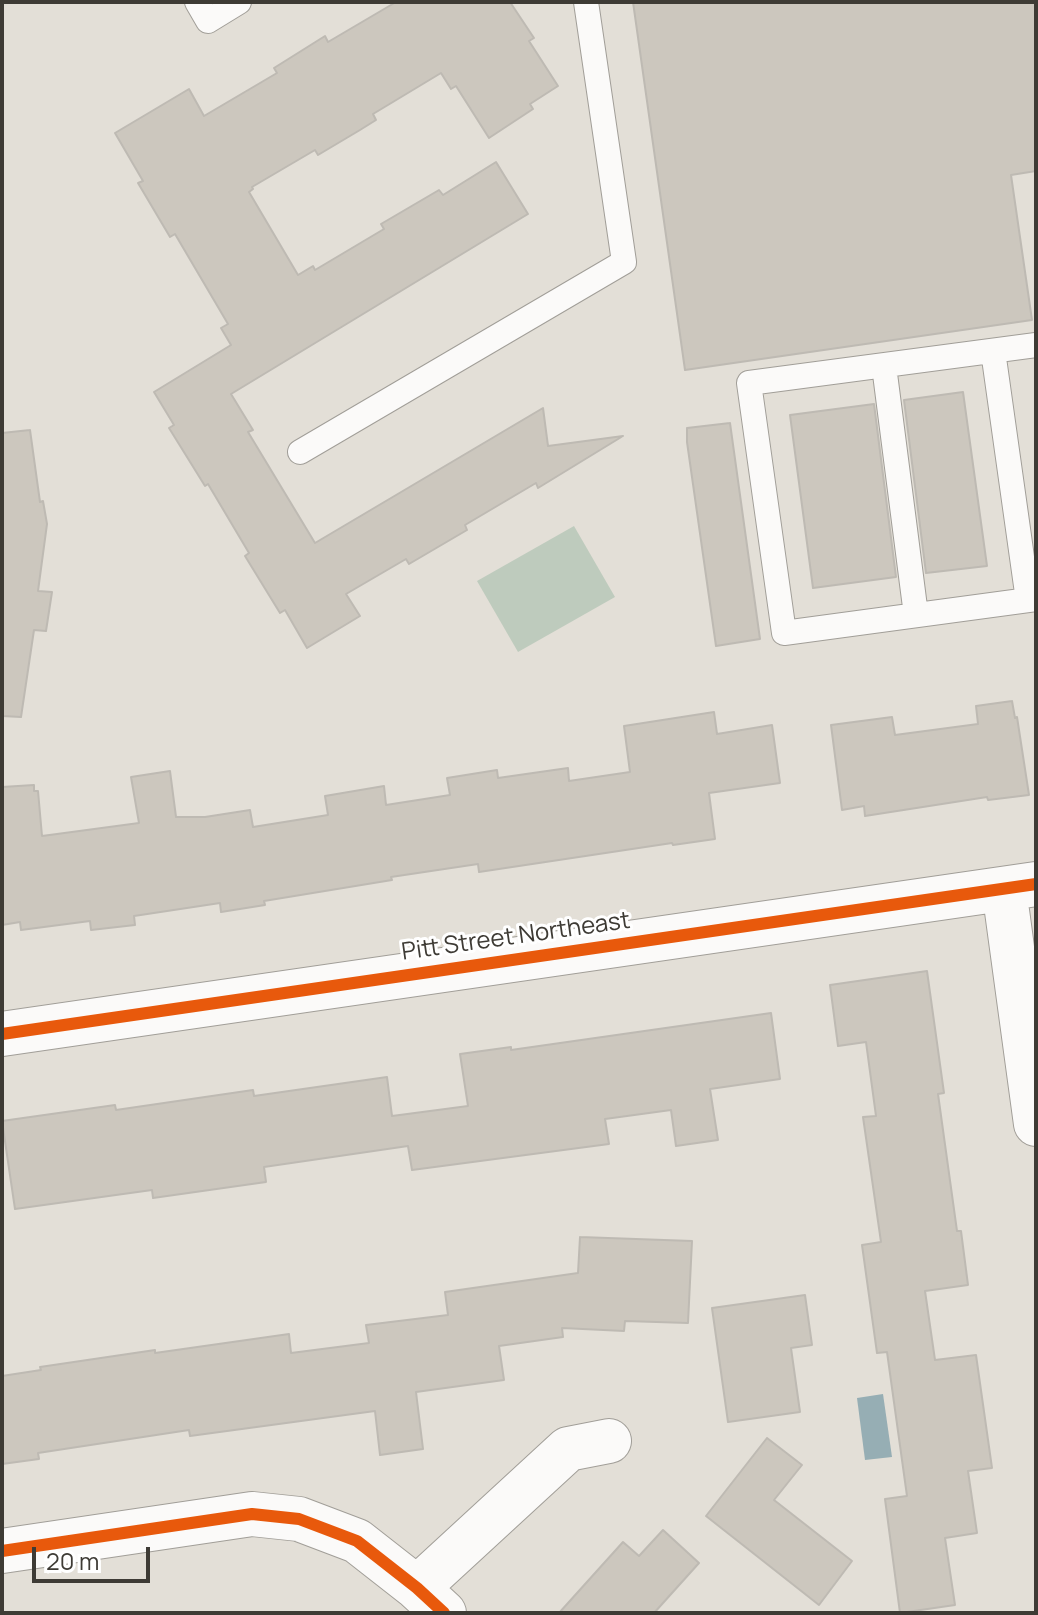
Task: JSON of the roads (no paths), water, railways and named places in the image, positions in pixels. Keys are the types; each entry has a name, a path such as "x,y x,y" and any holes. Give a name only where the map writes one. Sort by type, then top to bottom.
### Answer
{"street":[{"name":"Pitt Street Northeast","path":"2,1034 1020,886"},
{"path":"1020,886 1036,1124"},
{"path":"2,1551 252,1514 299,1519 357,1541 430,1600 568,1449 609,1441"}],"lane":[{"path":"197,2 208,21 239,2"},
{"path":"300,452 624,262 586,2"},
{"path":"993,351 1032,600 784,633 749,383 1036,345"},
{"path":"884,366 916,615"}],"water":[{"path":"883,1394 892,1457 865,1460 857,1398"}]}
